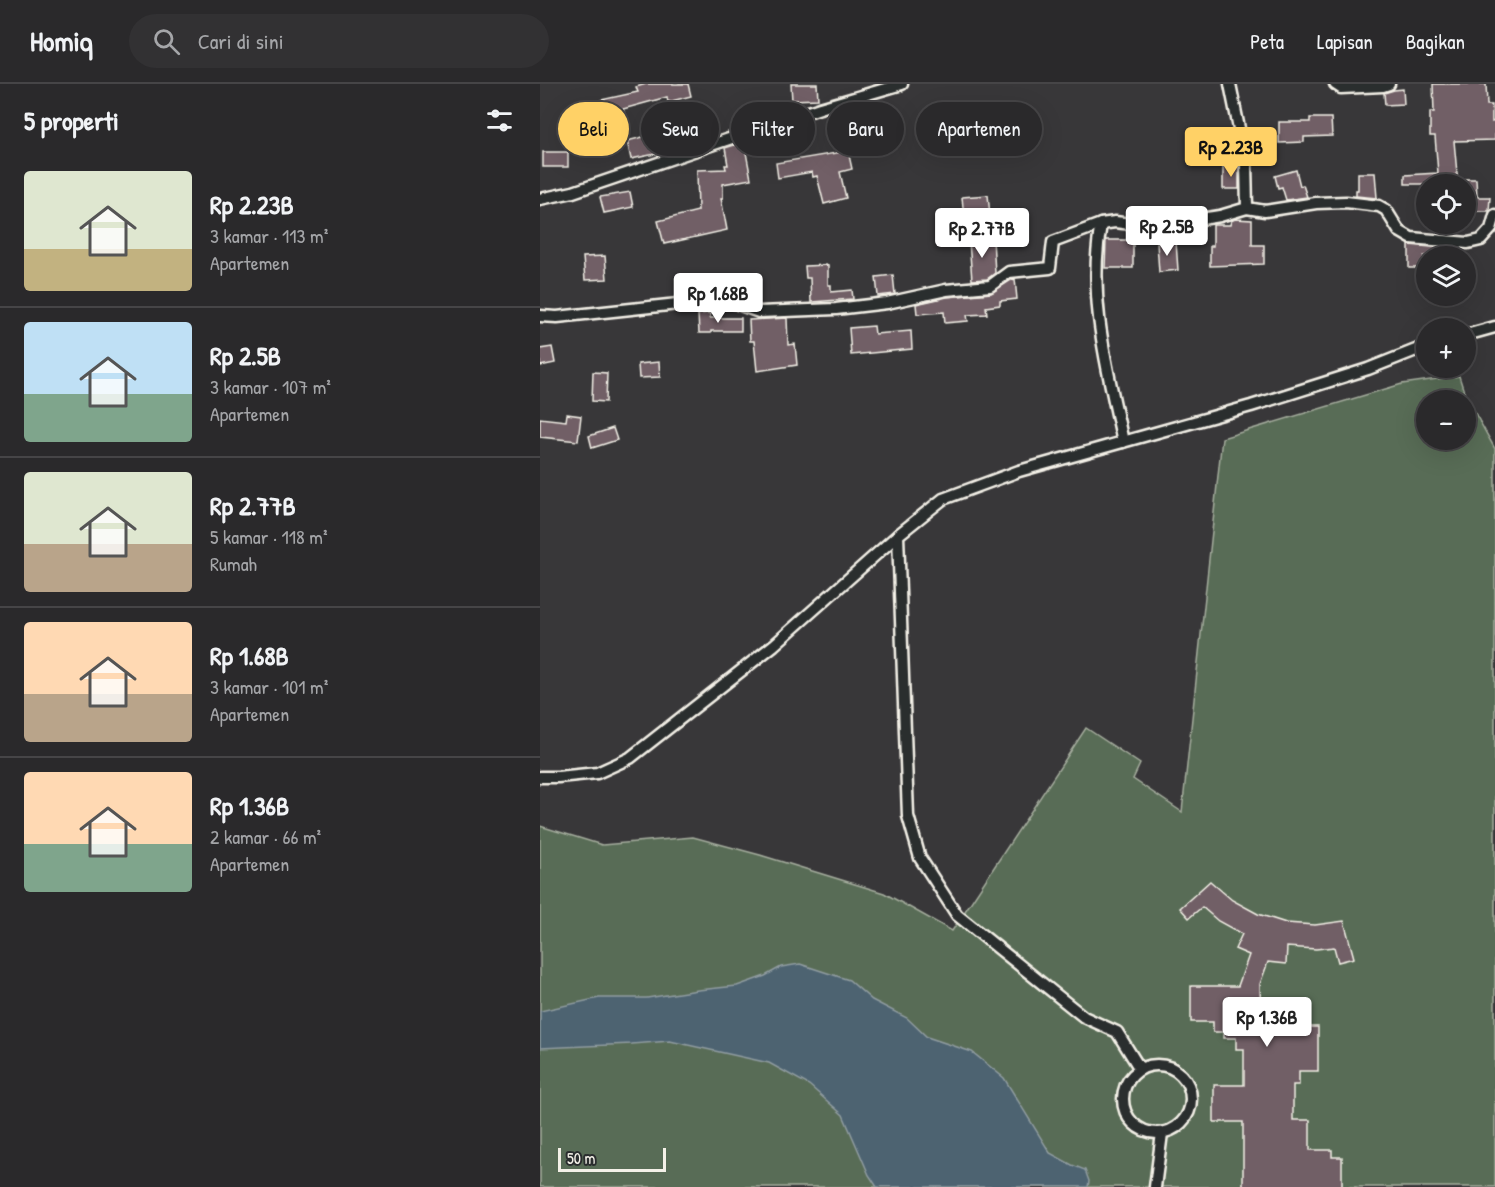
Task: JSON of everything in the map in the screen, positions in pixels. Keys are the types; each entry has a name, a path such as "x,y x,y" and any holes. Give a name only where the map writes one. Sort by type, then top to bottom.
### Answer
{"street":[{"path":"540,199 573,192 849,98 902,84"},
{"path":"1230,84 1246,163 1247,208"},
{"path":"1335,84 1341,88 1389,84"},
{"path":"540,316 715,300 729,301 759,312 836,309 887,303 946,290 990,286 1009,272 1050,268 1053,242 1101,224 1115,222 1139,225 1195,220 1247,208 1265,211 1316,203 1346,202 1379,206 1386,210 1399,231 1411,238 1468,243 1481,240 1491,229 1495,215"},
{"path":"1101,224 1096,262 1100,331 1123,442"},
{"path":"1476,332 1495,327"},
{"path":"540,777 597,773 630,758 774,645 898,535 943,499 1019,471 1262,402 1368,369 1416,350"},
{"path":"898,535 908,816 920,858 957,915 1084,1017 1117,1032 1140,1069"},
{"path":"1156,1065 1173,1069 1186,1082 1190,1090 1190,1109 1186,1118 1179,1125 1162,1133 1153,1134 1137,1127 1125,1113 1122,1105 1124,1087 1128,1080 1140,1069 1156,1065"},
{"path":"1155,1187 1162,1133"}],"green space":[{"path":"1460,378 1463,390 1416,390 1416,450 1476,450 1476,415 1495,449 1495,1187 540,1187 540,826 602,845 693,837 884,893 952,931 1086,728 1140,764 1133,779 1182,812 1222,438 1402,384"}],"water":[{"path":"800,964 849,980 872,1000 907,1018 927,1037 972,1052 1004,1078 1050,1153 1085,1170 1089,1181 1088,1187 877,1187 869,1175 843,1115 809,1085 769,1063 670,1041 540,1048 540,1011 599,998 647,998 737,986 765,976 781,967"}],"building":[{"path":"646,84 688,84 691,96 668,102 667,97 641,102 641,104 629,107 629,102 601,102 601,100 638,92 636,87"},
{"path":"791,84 817,84 818,99 792,100"},
{"path":"1433,84 1486,84 1487,105 1492,105 1492,122 1495,121 1495,140 1454,141 1457,174 1422,174 1438,173 1435,136 1430,136 1430,112 1434,112"},
{"path":"1403,89 1404,104 1385,105 1384,93"},
{"path":"1310,118 1331,118 1332,136 1304,137 1304,142 1279,143 1279,122 1310,122"},
{"path":"641,138 641,156 646,156 631,159 629,140"},
{"path":"731,146 731,156 747,156 751,179 723,184 723,198 721,198 727,230 664,244 658,221 698,211 697,170 726,169 725,165 728,165 725,148"},
{"path":"543,152 558,152 558,156 568,156 568,167 543,167"},
{"path":"827,154 849,156 852,169 840,172 846,198 824,204 817,176 813,177 812,172 778,178 776,163"},
{"path":"1223,166 1239,166 1239,189 1223,189"},
{"path":"1296,170 1300,186 1303,185 1307,197 1286,200 1282,187 1278,188 1275,176"},
{"path":"1358,173 1375,173 1377,198 1356,196"},
{"path":"1416,174 1416,184 1405,184 1405,175"},
{"path":"1476,179 1477,197 1490,197 1489,211 1476,211"},
{"path":"630,192 633,207 604,213 600,197"},
{"path":"988,195 990,215 964,218 962,197"},
{"path":"1235,219 1252,220 1252,245 1264,245 1264,264 1210,266 1213,225 1230,225"},
{"path":"993,239 995,273 987,279 972,280 969,241"},
{"path":"1106,240 1133,240 1133,268 1105,268"},
{"path":"1176,242 1178,270 1159,272 1157,243"},
{"path":"1409,245 1420,246 1416,246 1416,268 1409,268"},
{"path":"605,256 607,279 585,280 583,257"},
{"path":"828,265 828,285 831,285 831,292 852,290 853,299 811,302 810,278 806,278 805,266"},
{"path":"893,275 895,294 878,296 876,277"},
{"path":"1015,279 1017,299 1000,301 1000,305 986,307 987,314 967,315 968,321 945,323 944,312 917,314 916,304 947,297 991,293"},
{"path":"710,313 710,318 741,318 741,331 699,333 698,314"},
{"path":"787,318 788,345 795,344 797,365 757,371 754,341 750,341 749,320"},
{"path":"874,326 875,334 911,331 912,349 851,355 849,328"},
{"path":"552,347 555,363 540,366 540,349"},
{"path":"659,362 660,377 639,378 638,364"},
{"path":"593,372 607,373 606,402 592,401"},
{"path":"567,414 581,416 578,441 540,437 540,418 566,421"},
{"path":"613,428 617,440 592,448 589,436"},
{"path":"1210,881 1232,900 1258,914 1286,923 1315,925 1344,921 1354,958 1338,962 1334,947 1316,949 1287,947 1286,964 1268,962 1260,984 1261,1027 1318,1027 1318,1071 1299,1071 1299,1085 1293,1085 1293,1120 1310,1120 1310,1150 1332,1150 1332,1157 1342,1157 1342,1187 1243,1187 1243,1122 1214,1122 1214,1085 1244,1085 1244,1049 1236,1049 1236,1038 1224,1038 1224,1032 1213,1032 1213,1022 1191,1022 1191,986 1238,986 1249,955 1235,949 1242,934 1218,921 1202,907 1189,918 1180,908"}]}
